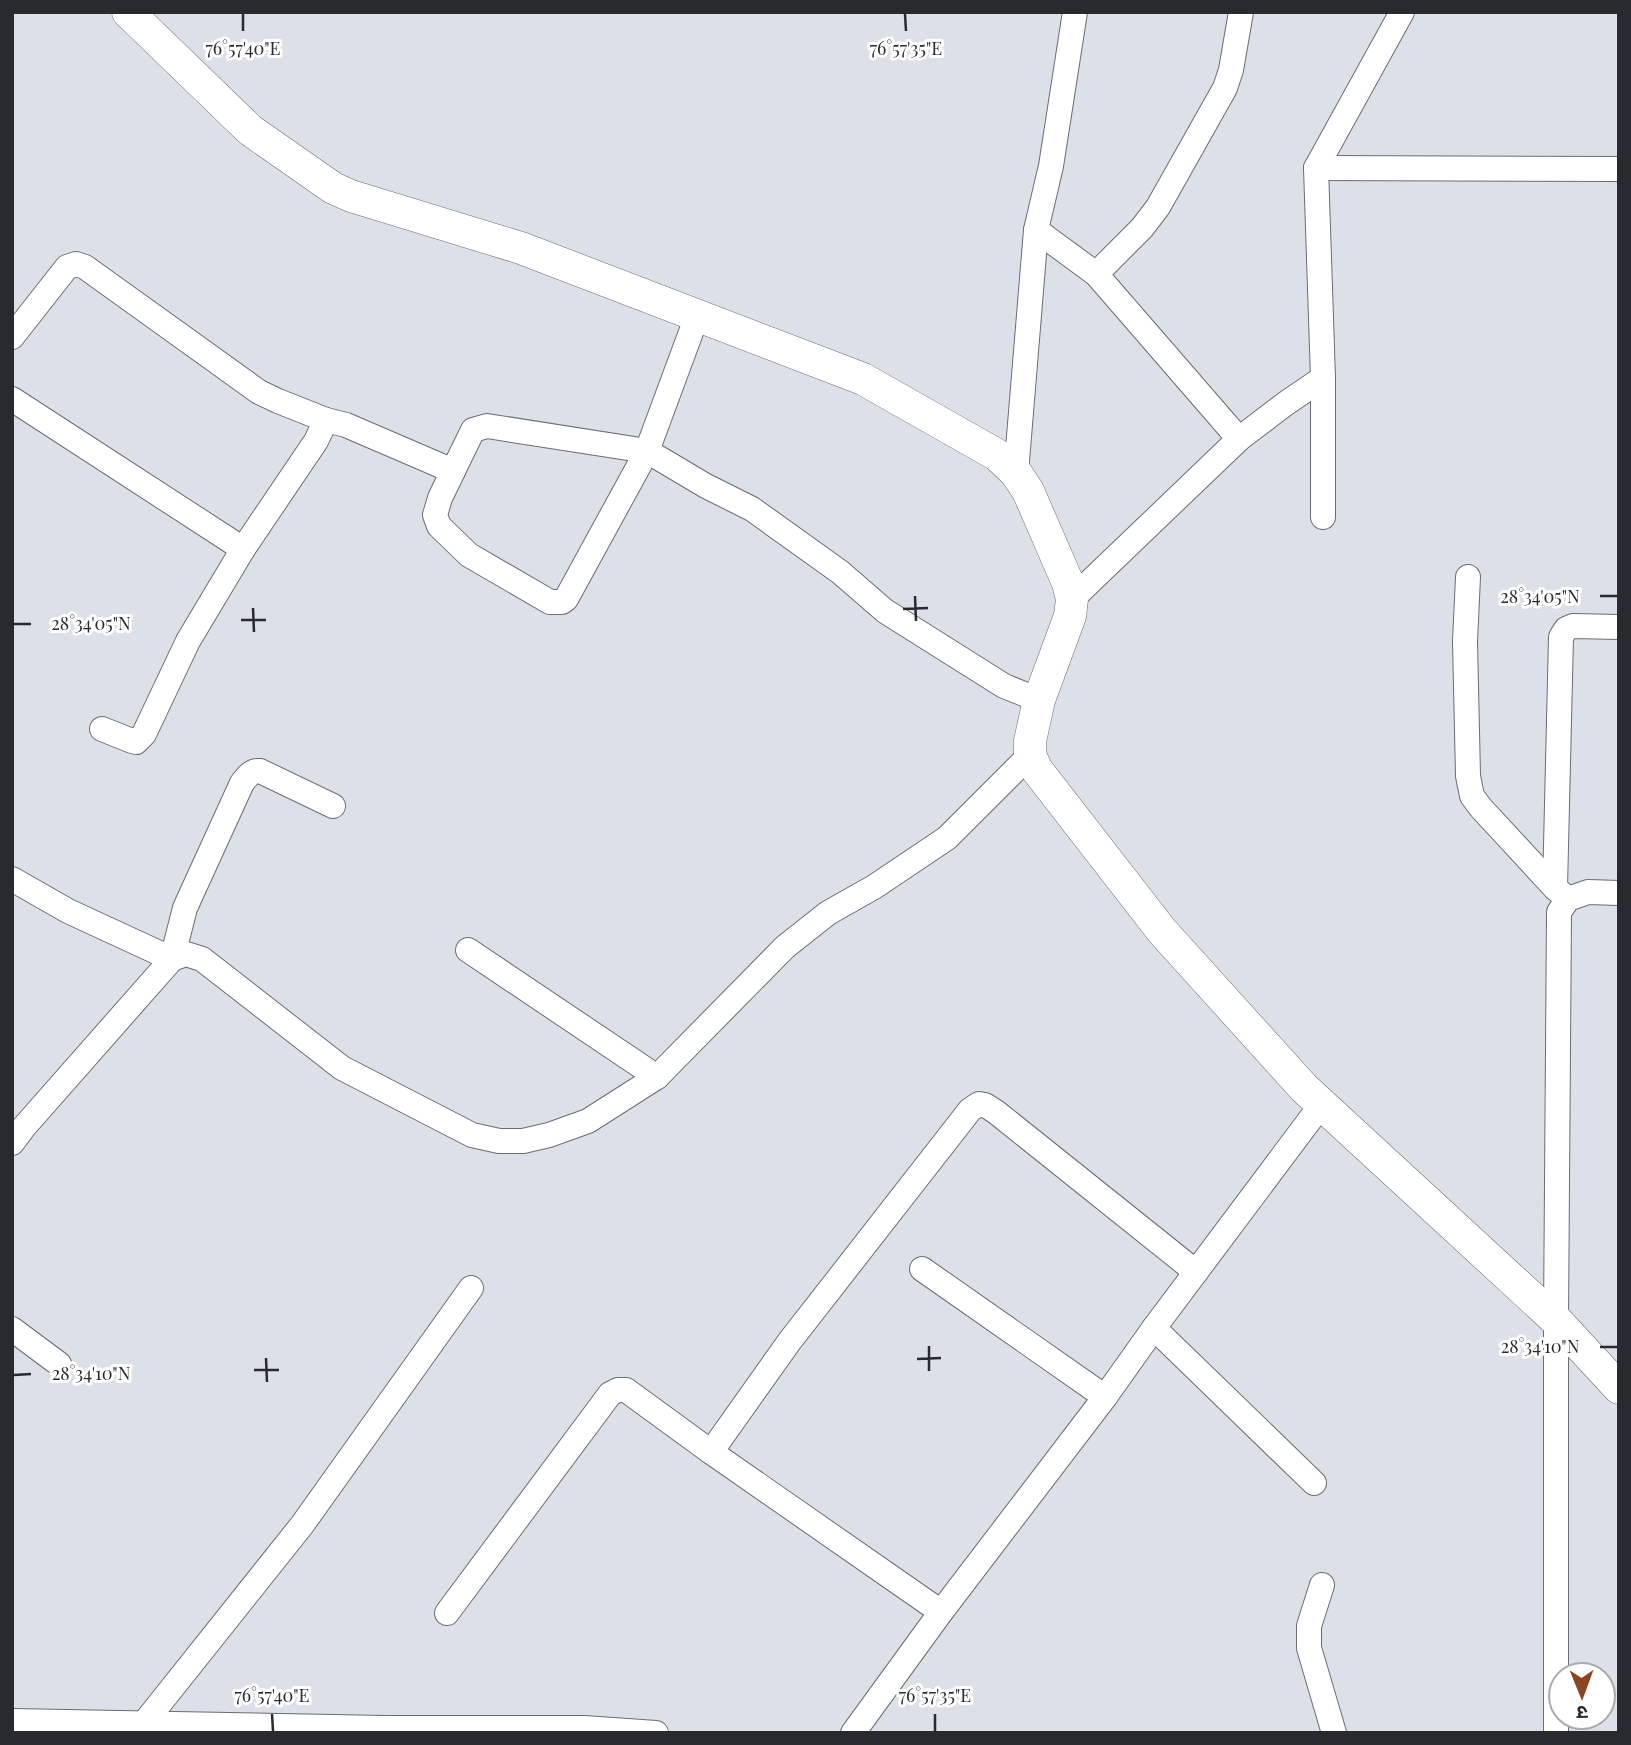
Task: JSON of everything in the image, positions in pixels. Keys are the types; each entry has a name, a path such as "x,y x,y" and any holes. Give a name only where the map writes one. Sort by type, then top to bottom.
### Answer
{"street":[{"path":"128,12 250,130 333,188 351,196 521,248 863,379 997,455 1016,473 1028,491 1069,583 1072,599 1070,616 1039,700 1030,741 1030,755 1037,770 1162,931 1304,1088 1556,1320 1619,1388"},
{"path":"1016,473 1036,230 1051,166 1075,12"},
{"path":"1096,274 1142,228 1158,207 1225,88 1231,70 1241,12"},
{"path":"1324,517 1317,168 1402,12"},
{"path":"1317,168 1619,169"},
{"path":"1036,230 1096,274 1239,439"},
{"path":"12,337 66,267 76,264 85,267 259,392 326,420 346,425 453,471"},
{"path":"697,316 647,451 562,602 550,602 469,555 439,526 435,515 440,498 473,430 487,426 647,451 706,486 752,509 840,572 885,611 1004,687 1039,700"},
{"path":"1072,599 1239,439 1323,378"},
{"path":"12,399 243,549"},
{"path":"102,729 136,742 144,734 188,641 243,549 316,441 326,420"},
{"path":"1468,577 1465,641 1468,776 1472,796 1561,894"},
{"path":"1556,1733 1561,637 1566,629 1573,626 1619,627"},
{"path":"12,879 68,911 172,959 186,954 202,959 342,1068 472,1135 523,1141 587,1121 657,1077 785,947 828,913 874,887 947,838 1030,755"},
{"path":"12,1143 172,959 185,908 250,773 260,771 334,806"},
{"path":"1561,894 1619,892"},
{"path":"468,950 657,1077"},
{"path":"711,1452 789,1342 970,1110 979,1104 996,1112 1196,1272"},
{"path":"853,1733 1321,1105"},
{"path":"922,1269 1105,1397"},
{"path":"140,1727 302,1525 471,1288"},
{"path":"1154,1328 1314,1483"},
{"path":"12,1329 59,1364"},
{"path":"447,1613 610,1394 618,1390 626,1390 942,1612"},
{"path":"1322,1585 1309,1626 1309,1648 1334,1733"},
{"path":"12,1721 140,1727 584,1728 656,1733"}]}
